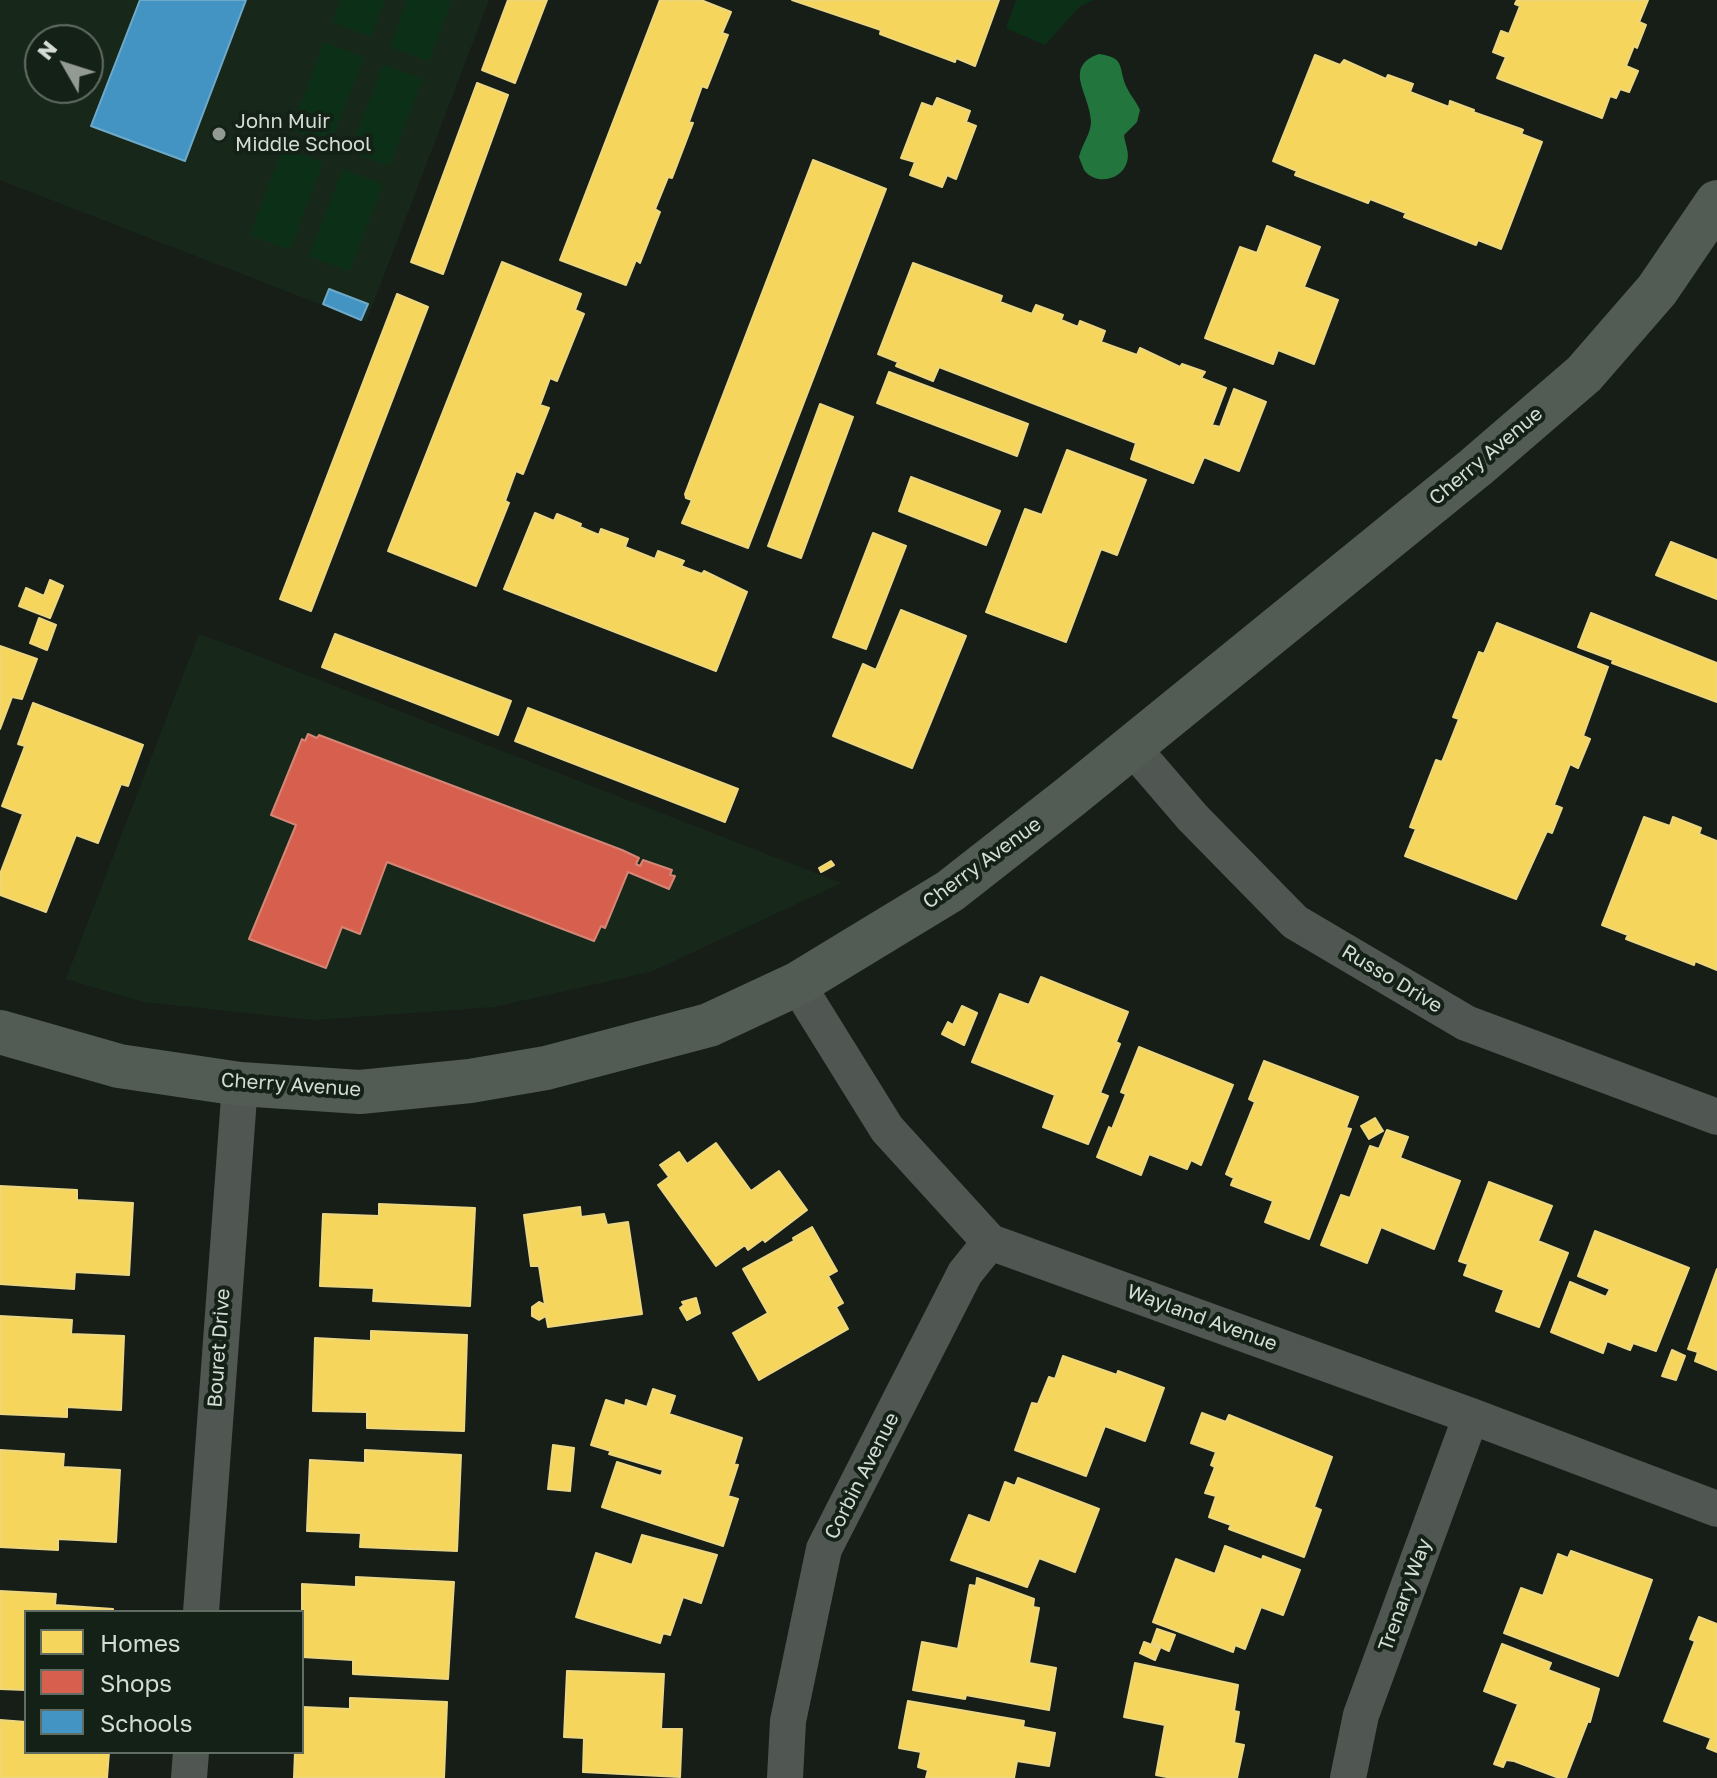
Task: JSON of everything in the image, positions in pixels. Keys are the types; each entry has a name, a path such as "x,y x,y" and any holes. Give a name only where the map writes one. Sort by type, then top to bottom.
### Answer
{"street":[{"name":"Cherry Avenue","path":"0,1032 119,1066 240,1084 360,1092 470,1081 546,1068 709,1025 797,984 950,891 1476,467 1584,374 1657,290 1717,202"},
{"name":"Russo Drive","path":"1131,746 1193,818 1295,922 1466,1023 1717,1117"},
{"name":"Wayland Avenue","path":"797,984 887,1129 990,1242 1471,1416 1717,1509"},
{"name":"Bouret Drive","path":"201,1610 240,1084"},
{"name":"Corbin Avenue","path":"785,1778 788,1721 824,1549 965,1273 990,1242"},
{"name":"Trenary Way","path":"1348,1778 1361,1715 1471,1416"},
{"path":"189,1778 191,1754"}],"shaded area":[{"name":"John Muir Middle School","path":"0,0 489,0 366,322 0,180"},
{"path":"341,0 385,0 371,37 332,22"},
{"path":"407,0 452,0 429,61 390,47"},
{"path":"1016,0 1094,0 1079,7 1045,45 1006,28"},
{"path":"324,42 364,57 330,144 291,130"},
{"path":"1099,54 1113,58 1120,64 1126,86 1140,110 1137,122 1124,135 1127,162 1120,173 1108,179 1089,175 1079,157 1091,121 1080,74 1082,66"},
{"path":"383,64 423,79 389,166 350,152"},
{"path":"283,147 323,162 290,250 250,235"},
{"path":"343,169 383,184 349,271 309,256"},
{"path":"199,634 841,883 653,971 494,1007 314,1020 143,1002 66,979"}],"building: Homes":[{"path":"508,0 547,0 515,83 482,70"},
{"path":"660,0 701,0 731,12 722,33 728,35 707,88 702,86 689,122 693,123 672,178 668,177 655,209 660,212 640,263 636,260 626,285 560,260"},
{"path":"792,0 999,0 975,66 956,58 955,62 880,34 881,30"},
{"path":"1517,0 1648,0 1639,22 1646,25 1626,66 1638,71 1629,92 1620,89 1616,98 1610,96 1602,118 1497,78 1506,57 1493,52 1501,31 1509,34 1520,6 1515,4"},
{"path":"1315,55 1340,65 1344,60 1386,79 1388,75 1413,84 1410,92 1449,107 1450,101 1474,110 1521,129 1521,134 1542,142 1501,249 1478,240 1476,245 1404,217 1406,213 1370,199 1368,203 1295,175 1297,171 1273,161"},
{"path":"477,83 508,95 443,274 411,262"},
{"path":"937,98 970,111 966,122 976,126 956,179 947,175 942,187 910,175 915,162 901,158 922,103 933,107"},
{"path":"813,160 886,189 748,548 682,523 692,500 685,494"},
{"path":"1267,226 1320,247 1304,287 1338,300 1314,364 1278,350 1273,364 1205,338 1240,247 1257,253"},
{"path":"502,262 581,294 575,310 584,314 557,381 550,378 540,405 549,408 523,474 516,471 505,501 509,503 476,586 388,551"},
{"path":"913,263 1002,296 1000,302 1032,314 1036,305 1063,315 1061,320 1078,327 1080,321 1105,331 1101,342 1137,355 1140,348 1180,367 1182,364 1205,372 1201,378 1226,388 1212,425 1220,427 1234,389 1266,402 1239,471 1204,457 1193,483 1131,459 1136,443 939,367 933,381 896,366 898,362 878,354"},
{"path":"397,294 428,307 311,611 280,599"},
{"path":"889,372 1028,424 1017,456 877,403"},
{"path":"820,404 853,417 801,558 768,546"},
{"path":"1067,450 1146,480 1117,555 1101,549 1066,642 986,612 1025,509 1042,515"},
{"path":"911,477 1000,511 986,545 899,511"},
{"path":"535,513 554,521 557,514 599,535 601,529 628,539 625,547 655,559 658,551 684,561 681,566 702,574 704,571 747,592 716,671 504,589"},
{"path":"873,533 906,546 866,649 833,637"},
{"path":"1671,542 1717,560 1717,599 1656,575"},
{"path":"50,580 63,586 50,618 19,606 26,588 44,596"},
{"path":"901,610 966,636 912,768 833,736 863,664 876,670"},
{"path":"1591,613 1717,663 1717,702 1578,647"},
{"path":"39,618 56,625 47,650 30,643"},
{"path":"1497,623 1608,667 1583,736 1590,739 1578,768 1570,764 1554,805 1562,808 1552,833 1547,831 1516,899 1405,856 1416,829 1410,827 1436,760 1442,762 1459,719 1453,717 1479,652 1484,654"},
{"path":"335,634 511,701 498,735 322,667"},
{"path":"0,646 37,659 22,699 12,697 0,729"},
{"path":"33,703 143,745 128,786 121,784 98,843 76,835 46,912 0,895 0,874 23,814 2,806 25,746 18,744"},
{"path":"528,708 738,789 725,822 515,741"},
{"path":"1644,817 1670,826 1673,817 1701,828 1699,834 1717,841 1717,970 1695,961 1694,965 1626,939 1628,935 1602,925"},
{"path":"831,861 834,865 821,872 819,868"},
{"path":"1041,977 1128,1012 1116,1042 1120,1044 1100,1093 1108,1096 1088,1144 1043,1127 1055,1095 972,1062 1000,994 1029,1005"},
{"path":"962,1006 977,1013 964,1045 942,1034 948,1022 953,1025"},
{"path":"1139,1047 1233,1085 1201,1165 1191,1160 1187,1169 1149,1154 1141,1175 1097,1157 1126,1094 1121,1092"},
{"path":"1264,1061 1358,1097 1346,1128 1351,1129 1309,1239 1265,1222 1273,1201 1231,1185 1234,1178 1226,1174 1255,1102 1249,1099"},
{"path":"1375,1118 1383,1131 1369,1139 1361,1126"},
{"path":"1387,1130 1408,1137 1400,1158 1460,1181 1434,1249 1381,1227 1367,1263 1321,1245 1341,1195 1350,1198 1370,1146 1379,1149"},
{"path":"716,1143 751,1191 779,1171 807,1210 765,1242 763,1239 748,1250 745,1245 716,1266 658,1185 669,1177 660,1165 679,1152 687,1164"},
{"path":"1489,1182 1552,1206 1538,1241 1568,1253 1539,1327 1496,1311 1504,1290 1464,1275 1468,1264 1459,1261"},
{"path":"0,1186 77,1190 77,1200 133,1203 129,1275 75,1272 74,1289 0,1284"},
{"path":"379,1204 475,1208 470,1306 373,1301 374,1288 320,1286 323,1214 379,1216"},
{"path":"580,1207 581,1217 604,1214 607,1225 628,1222 642,1314 548,1327 546,1316 539,1320 532,1316 532,1307 539,1302 545,1305 539,1266 531,1266 524,1215"},
{"path":"812,1227 837,1271 828,1276 843,1303 836,1307 848,1329 759,1380 733,1333 768,1313 743,1269 794,1241 793,1238"},
{"path":"1595,1231 1689,1268 1656,1351 1633,1343 1630,1350 1607,1341 1603,1353 1551,1332 1570,1282 1606,1297 1610,1289 1578,1276"},
{"path":"1717,1269 1717,1370 1695,1361 1698,1352 1688,1349"},
{"path":"696,1298 700,1313 687,1320 680,1308 684,1305 682,1302"},
{"path":"0,1316 72,1320 71,1334 124,1336 121,1410 67,1407 67,1417 0,1414"},
{"path":"371,1331 467,1335 464,1431 367,1428 367,1412 313,1411 315,1338 371,1341"},
{"path":"1672,1350 1685,1356 1676,1380 1662,1376"},
{"path":"1063,1356 1164,1388 1145,1441 1105,1426 1086,1476 1015,1450 1032,1403 1038,1404 1049,1377 1055,1379"},
{"path":"653,1389 675,1396 669,1414 742,1438 734,1464 738,1465 728,1496 738,1499 723,1546 602,1507 617,1462 661,1476 663,1470 609,1454 611,1451 591,1445 606,1400 625,1406 626,1400 647,1407"},
{"path":"1202,1413 1226,1422 1229,1415 1332,1457 1314,1507 1321,1510 1304,1557 1229,1529 1231,1525 1209,1517 1216,1496 1205,1493 1215,1467 1211,1465 1216,1452 1191,1443"},
{"path":"553,1445 574,1448 570,1491 548,1489"},
{"path":"0,1450 64,1454 63,1467 120,1470 116,1542 58,1539 58,1550 0,1547"},
{"path":"365,1450 461,1455 457,1551 360,1547 361,1533 307,1531 310,1460 365,1463"},
{"path":"1018,1478 1099,1509 1075,1572 1039,1558 1027,1587 951,1560 969,1515 990,1523 1005,1482 1015,1486"},
{"path":"642,1535 717,1555 701,1603 683,1597 670,1635 663,1633 660,1643 576,1617 596,1553 632,1565"},
{"path":"1225,1546 1300,1570 1283,1615 1261,1607 1245,1649 1235,1645 1233,1652 1153,1622 1176,1559 1215,1574"},
{"path":"1571,1551 1652,1580 1618,1676 1504,1633 1521,1588 1543,1596 1558,1554 1568,1558"},
{"path":"356,1577 454,1582 448,1679 353,1674 353,1660 304,1657 302,1584 356,1587"},
{"path":"977,1578 1034,1599 1033,1607 1039,1608 1029,1663 1056,1668 1049,1710 966,1695 965,1699 913,1690 922,1642 958,1649 970,1585 976,1586"},
{"path":"0,1591 56,1594 55,1605 113,1609 24,1610 24,1690 0,1689"},
{"path":"1699,1617 1717,1624 1717,1752 1707,1748 1711,1738 1664,1721 1695,1641 1690,1639"},
{"path":"1157,1629 1175,1635 1169,1651 1152,1643"},
{"path":"1144,1642 1160,1648 1155,1660 1140,1653"},
{"path":"1502,1644 1551,1663 1548,1670 1599,1689 1590,1722 1566,1778 1514,1761 1506,1760 1503,1767 1494,1764 1518,1704 1484,1691"},
{"path":"1135,1663 1238,1685 1234,1711 1239,1712 1234,1743 1244,1745 1237,1778 1172,1778 1156,1775 1165,1725 1124,1717"},
{"path":"567,1671 664,1674 661,1729 682,1729 680,1777 583,1772 584,1738 564,1737"},
{"path":"350,1698 447,1702 444,1778 294,1778 295,1754 304,1754 304,1707 350,1709"},
{"path":"908,1701 1024,1721 1023,1727 1055,1733 1049,1766 1017,1761 1014,1778 926,1778 928,1770 918,1767 921,1752 899,1748"},
{"path":"0,1720 24,1722 24,1754 109,1754 107,1778 0,1778"}],"building: Shops":[{"path":"308,734 317,738 319,735 622,850 639,858 636,864 640,866 643,860 672,870 670,875 675,876 669,889 628,872 605,928 601,926 594,941 387,862 360,934 342,927 326,968 249,939 296,825 271,815 302,739 305,741"}],"building: Schools":[{"path":"140,0 246,0 185,161 91,126 100,104 104,104 104,93"},
{"path":"329,289 368,304 361,320 323,304"}],"place":[{"name":"John Muir Middle School","path":"219,134"}]}
